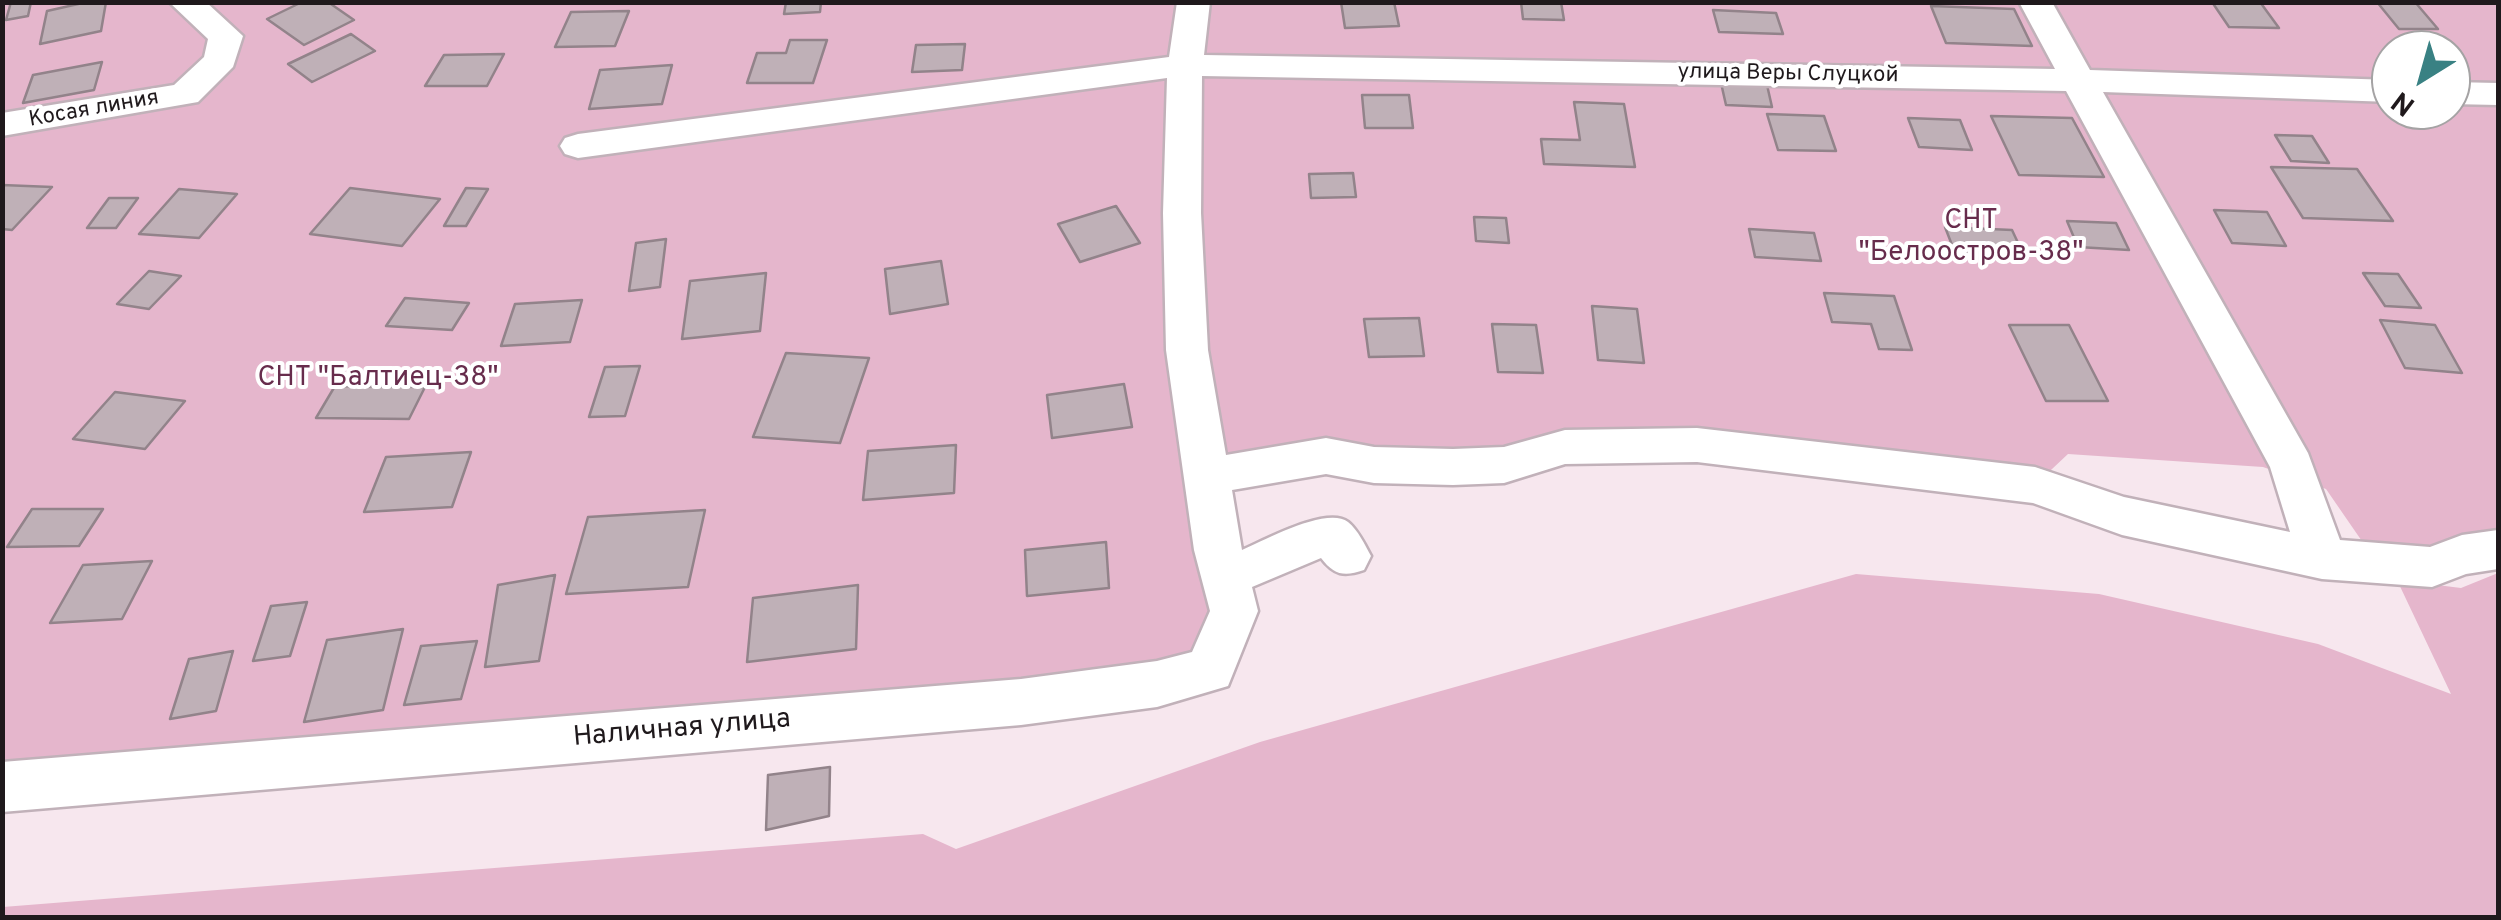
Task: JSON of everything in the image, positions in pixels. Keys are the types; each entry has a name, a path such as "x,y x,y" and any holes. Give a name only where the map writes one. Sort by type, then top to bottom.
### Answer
{"street":[{"name":"Косая линия","path":"2,126 185,94 221,60 226,36 184,2"},
{"path":"1194,2 1185,65 1182,214 1187,350 1219,551 1256,567 1289,547 1331,535 1348,556"},
{"path":"2035,2 2292,466 2322,559"},
{"name":"улица Веры Слуцкой","path":"578,146 1185,65 2076,80 2371,89"},
{"path":"2471,93 2498,94"},
{"path":"1224,473 1326,456 1379,466 1453,468 1504,466 1566,447 1697,445 2034,485 2122,516 2322,559 2432,566 2462,555 2498,550"},
{"name":"Наличная улица","path":"2,787 1021,702 1157,684 1210,670 1234,611 1219,551"}],"green space":[{"path":"3,3 2498,3 2498,550 2377,563 2326,489 2263,467 2068,454 2035,485 1697,445 1206,474 1215,527 1210,670 3,787"},
{"path":"2498,573 2498,917 3,918 3,907 923,834 956,849 1260,742 1856,574 2099,594 2318,644 2451,694 2397,580 2461,588"}],"building":[{"path":"11,2 31,2 28,16 6,20"},
{"path":"106,2 101,31 40,44 47,11"},
{"path":"302,2 328,2 354,20 304,45 267,19"},
{"path":"786,2 821,2 820,12 784,14"},
{"path":"1341,2 1394,2 1399,26 1345,28"},
{"path":"1521,2 1561,2 1564,20 1523,19"},
{"path":"2212,2 2260,2 2279,28 2229,27"},
{"path":"2377,2 2415,2 2438,29 2399,29"},
{"path":"1931,6 2014,9 2032,46 1946,43"},
{"path":"1713,10 1776,13 1783,34 1719,32"},
{"path":"629,11 615,46 555,47 571,12"},
{"path":"351,34 375,51 312,82 288,64"},
{"path":"790,40 827,40 813,83 747,83 757,53 786,53"},
{"path":"965,44 962,70 912,72 916,45"},
{"path":"504,54 487,86 425,86 444,55"},
{"path":"102,62 94,90 23,103 33,75"},
{"path":"672,65 662,104 589,109 600,70"},
{"path":"1721,83 1767,85 1772,107 1726,105"},
{"path":"1362,95 1409,95 1413,128 1365,128"},
{"path":"1574,102 1624,104 1635,167 1544,164 1541,139 1580,140"},
{"path":"1767,114 1824,116 1836,151 1778,150"},
{"path":"1991,116 2072,118 2104,177 2019,175"},
{"path":"1908,118 1960,120 1972,150 1919,147"},
{"path":"2275,135 2312,136 2329,163 2291,161"},
{"path":"2271,167 2357,169 2393,221 2303,218"},
{"path":"1353,173 1356,197 1311,198 1309,174"},
{"path":"2,185 52,187 12,230 2,229"},
{"path":"350,188 440,199 402,246 310,234"},
{"path":"466,188 488,189 466,226 444,226"},
{"path":"179,189 237,194 199,238 139,234"},
{"path":"109,198 138,198 116,228 87,228"},
{"path":"1116,206 1140,243 1080,262 1058,224"},
{"path":"2214,210 2267,212 2286,246 2232,243"},
{"path":"1474,217 1506,218 1509,243 1476,241"},
{"path":"2067,221 2116,223 2129,250 2078,247"},
{"path":"1945,227 2012,230 2026,260 1957,258"},
{"path":"1749,229 1814,233 1821,261 1755,257"},
{"path":"666,239 660,287 629,291 636,243"},
{"path":"941,261 948,304 890,314 885,269"},
{"path":"149,271 181,276 149,309 117,304"},
{"path":"766,273 760,331 682,339 690,281"},
{"path":"2363,273 2398,274 2421,308 2385,306"},
{"path":"1824,293 1894,296 1912,350 1879,349 1871,324 1832,322"},
{"path":"405,298 469,303 452,330 386,326"},
{"path":"582,300 570,342 501,346 515,304"},
{"path":"1592,306 1637,309 1644,363 1598,360"},
{"path":"1419,318 1424,356 1369,357 1364,319"},
{"path":"2380,320 2435,325 2462,373 2405,368"},
{"path":"1492,324 1536,325 1543,373 1498,372"},
{"path":"2009,325 2069,325 2108,401 2046,401"},
{"path":"786,353 869,358 840,443 753,437"},
{"path":"640,366 625,416 589,417 605,367"},
{"path":"1124,384 1132,427 1052,438 1047,395"},
{"path":"335,386 425,387 409,419 316,418"},
{"path":"115,392 185,401 145,449 73,439"},
{"path":"956,445 954,493 863,500 868,451"},
{"path":"471,452 452,507 364,512 386,457"},
{"path":"32,509 103,509 79,546 7,547"},
{"path":"705,510 688,587 566,594 588,517"},
{"path":"1106,542 1109,588 1027,596 1025,550"},
{"path":"152,561 122,619 50,623 83,565"},
{"path":"555,575 539,661 485,667 498,585"},
{"path":"858,585 856,649 747,662 753,598"},
{"path":"307,602 290,656 253,661 271,606"},
{"path":"403,629 383,710 304,722 327,640"},
{"path":"477,641 461,699 404,705 421,646"},
{"path":"233,651 216,711 170,719 189,659"},
{"path":"830,767 829,816 766,830 768,775"}],"park label":[{"name":"СНТ \"Белоостров-38\"","path":"1971,238"},
{"name":"СНТ \"Балтиец-38\"","path":"378,379"}]}
